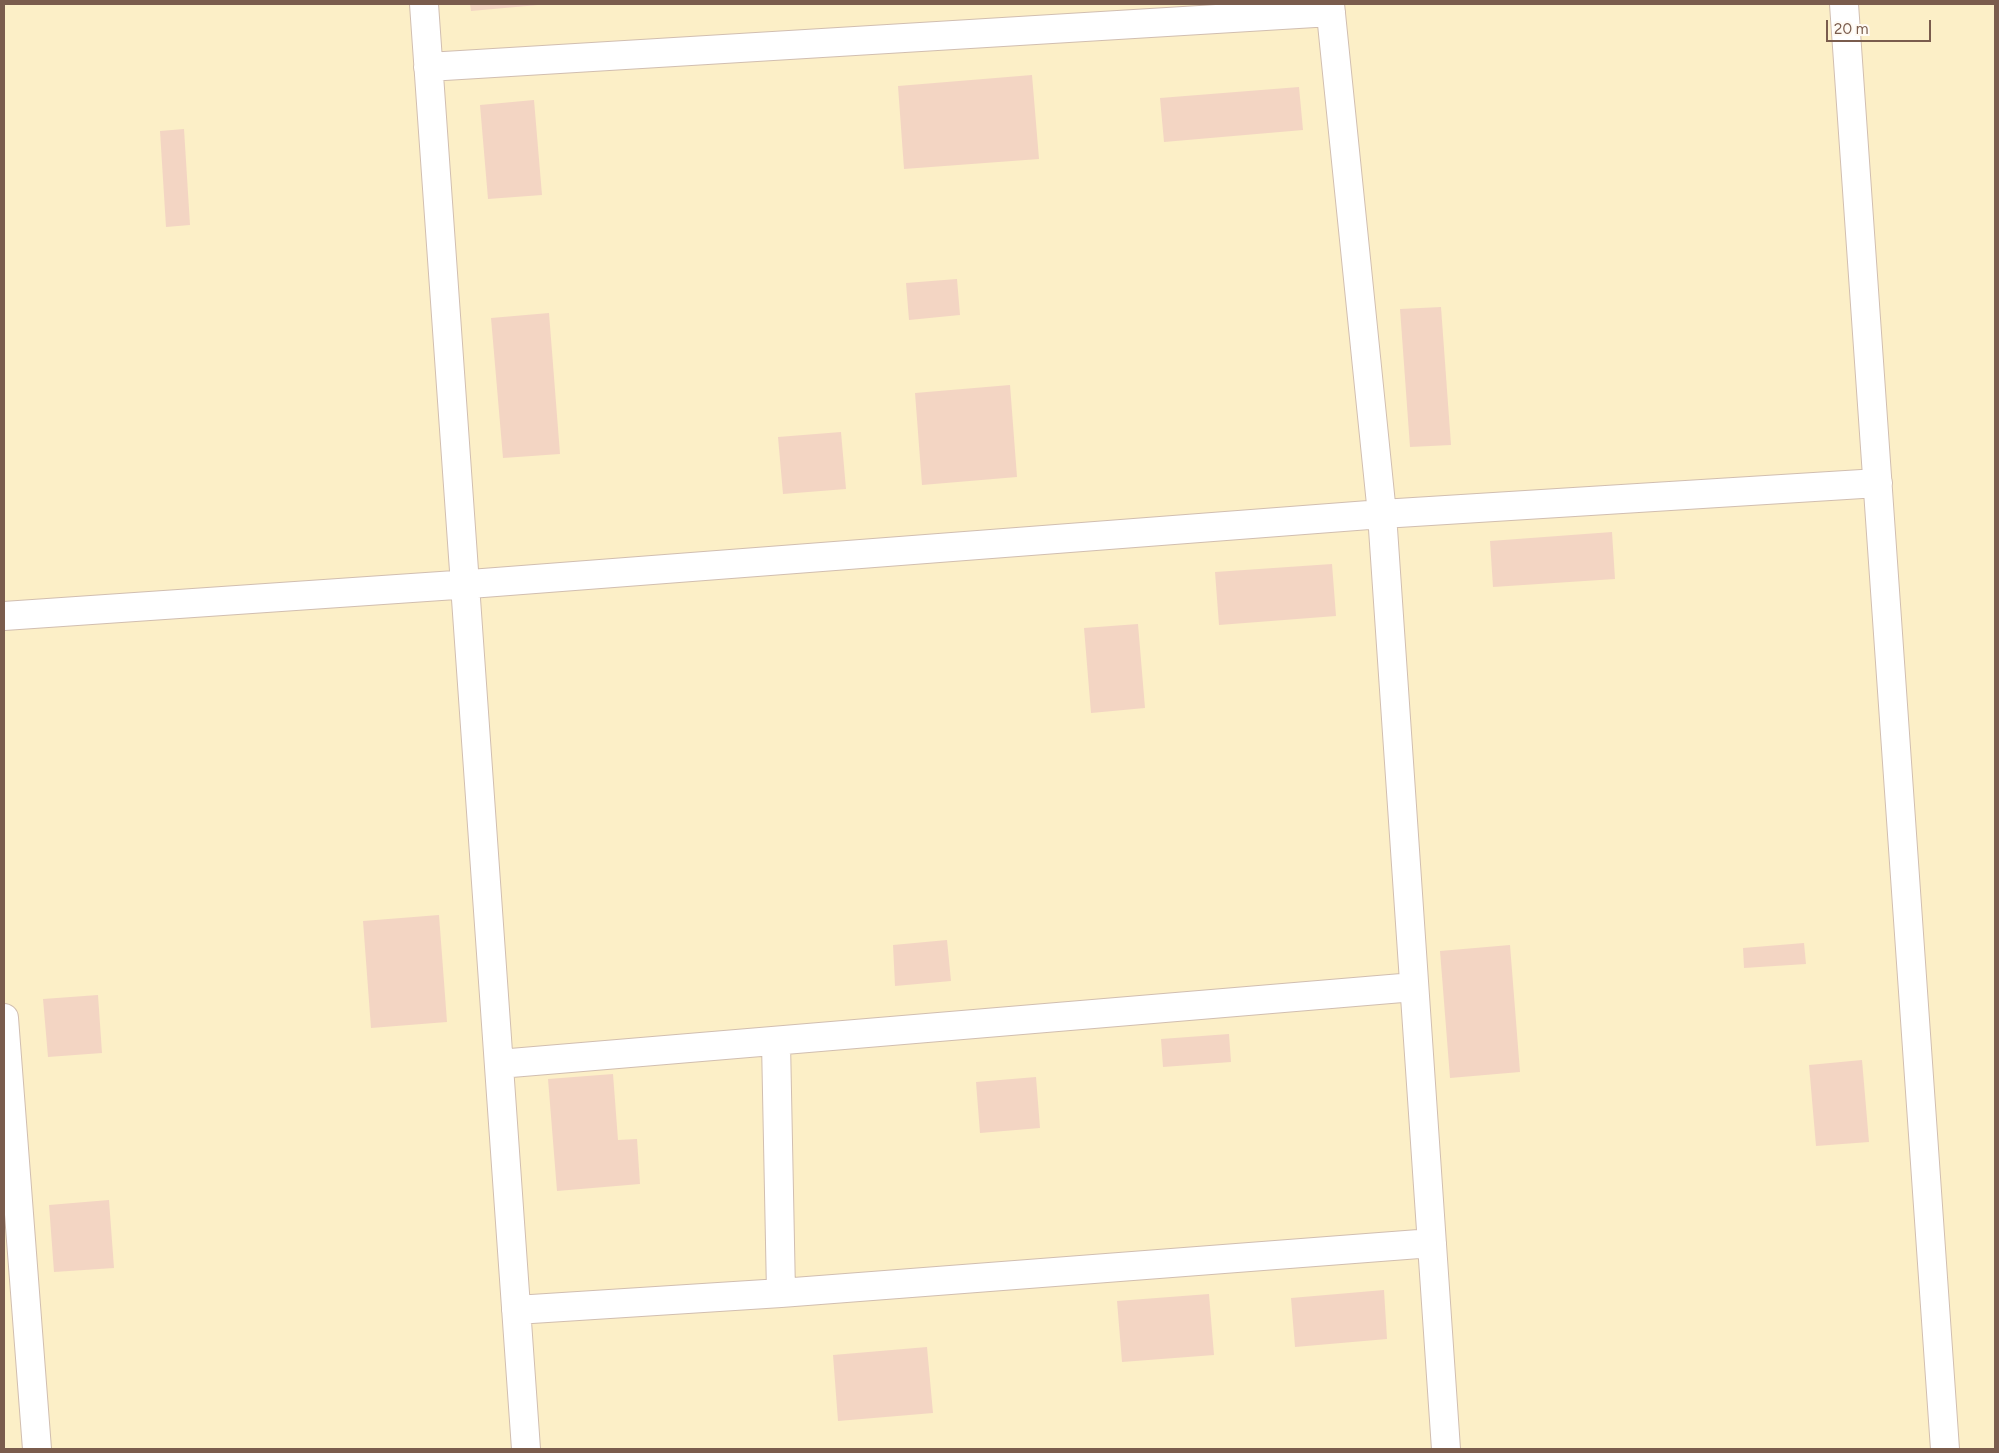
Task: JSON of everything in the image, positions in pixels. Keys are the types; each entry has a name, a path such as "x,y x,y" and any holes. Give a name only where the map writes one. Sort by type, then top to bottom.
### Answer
{"street":[{"path":"424,4 526,1449"},
{"path":"1844,4 1945,1449"},
{"path":"428,67 1331,8 1382,514 1446,1449"},
{"path":"4,616 465,584 1382,514 1878,483"},
{"path":"499,1064 1414,987"},
{"path":"4,1018 37,1449"},
{"path":"776,1042 781,1293"},
{"path":"516,1310 781,1293 1432,1243"}],"sand":[{"path":"4,4 1995,4 1995,1449 4,1449"}],"building":[{"path":"470,4 538,4 538,5 471,11"},
{"path":"1032,75 1039,159 904,169 898,86"},
{"path":"1299,87 1303,130 1164,142 1160,98"},
{"path":"534,100 542,195 488,199 480,105"},
{"path":"184,129 190,225 166,227 160,131"},
{"path":"957,279 960,315 909,320 906,283"},
{"path":"1441,307 1451,445 1410,447 1400,309"},
{"path":"549,313 560,454 503,458 491,318"},
{"path":"1010,385 1017,477 922,485 915,393"},
{"path":"841,432 846,489 783,494 778,437"},
{"path":"1612,532 1615,579 1493,587 1490,541"},
{"path":"1332,564 1336,616 1219,625 1215,572"},
{"path":"1138,624 1145,708 1091,713 1084,628"},
{"path":"439,915 447,1022 371,1028 363,921"},
{"path":"947,940 951,981 895,986 893,945"},
{"path":"1804,943 1806,964 1744,968 1743,948"},
{"path":"1510,945 1520,1072 1450,1078 1440,951"},
{"path":"98,995 102,1053 48,1057 43,999"},
{"path":"1229,1034 1231,1062 1163,1067 1161,1039"},
{"path":"1862,1060 1869,1142 1816,1146 1809,1065"},
{"path":"613,1074 618,1140 637,1139 640,1184 557,1191 548,1079"},
{"path":"1036,1077 1040,1128 980,1133 976,1082"},
{"path":"109,1200 114,1268 54,1272 49,1205"},
{"path":"1384,1290 1387,1339 1295,1347 1291,1298"},
{"path":"1209,1294 1214,1355 1122,1362 1117,1301"},
{"path":"927,1347 933,1413 838,1421 833,1355"}]}
